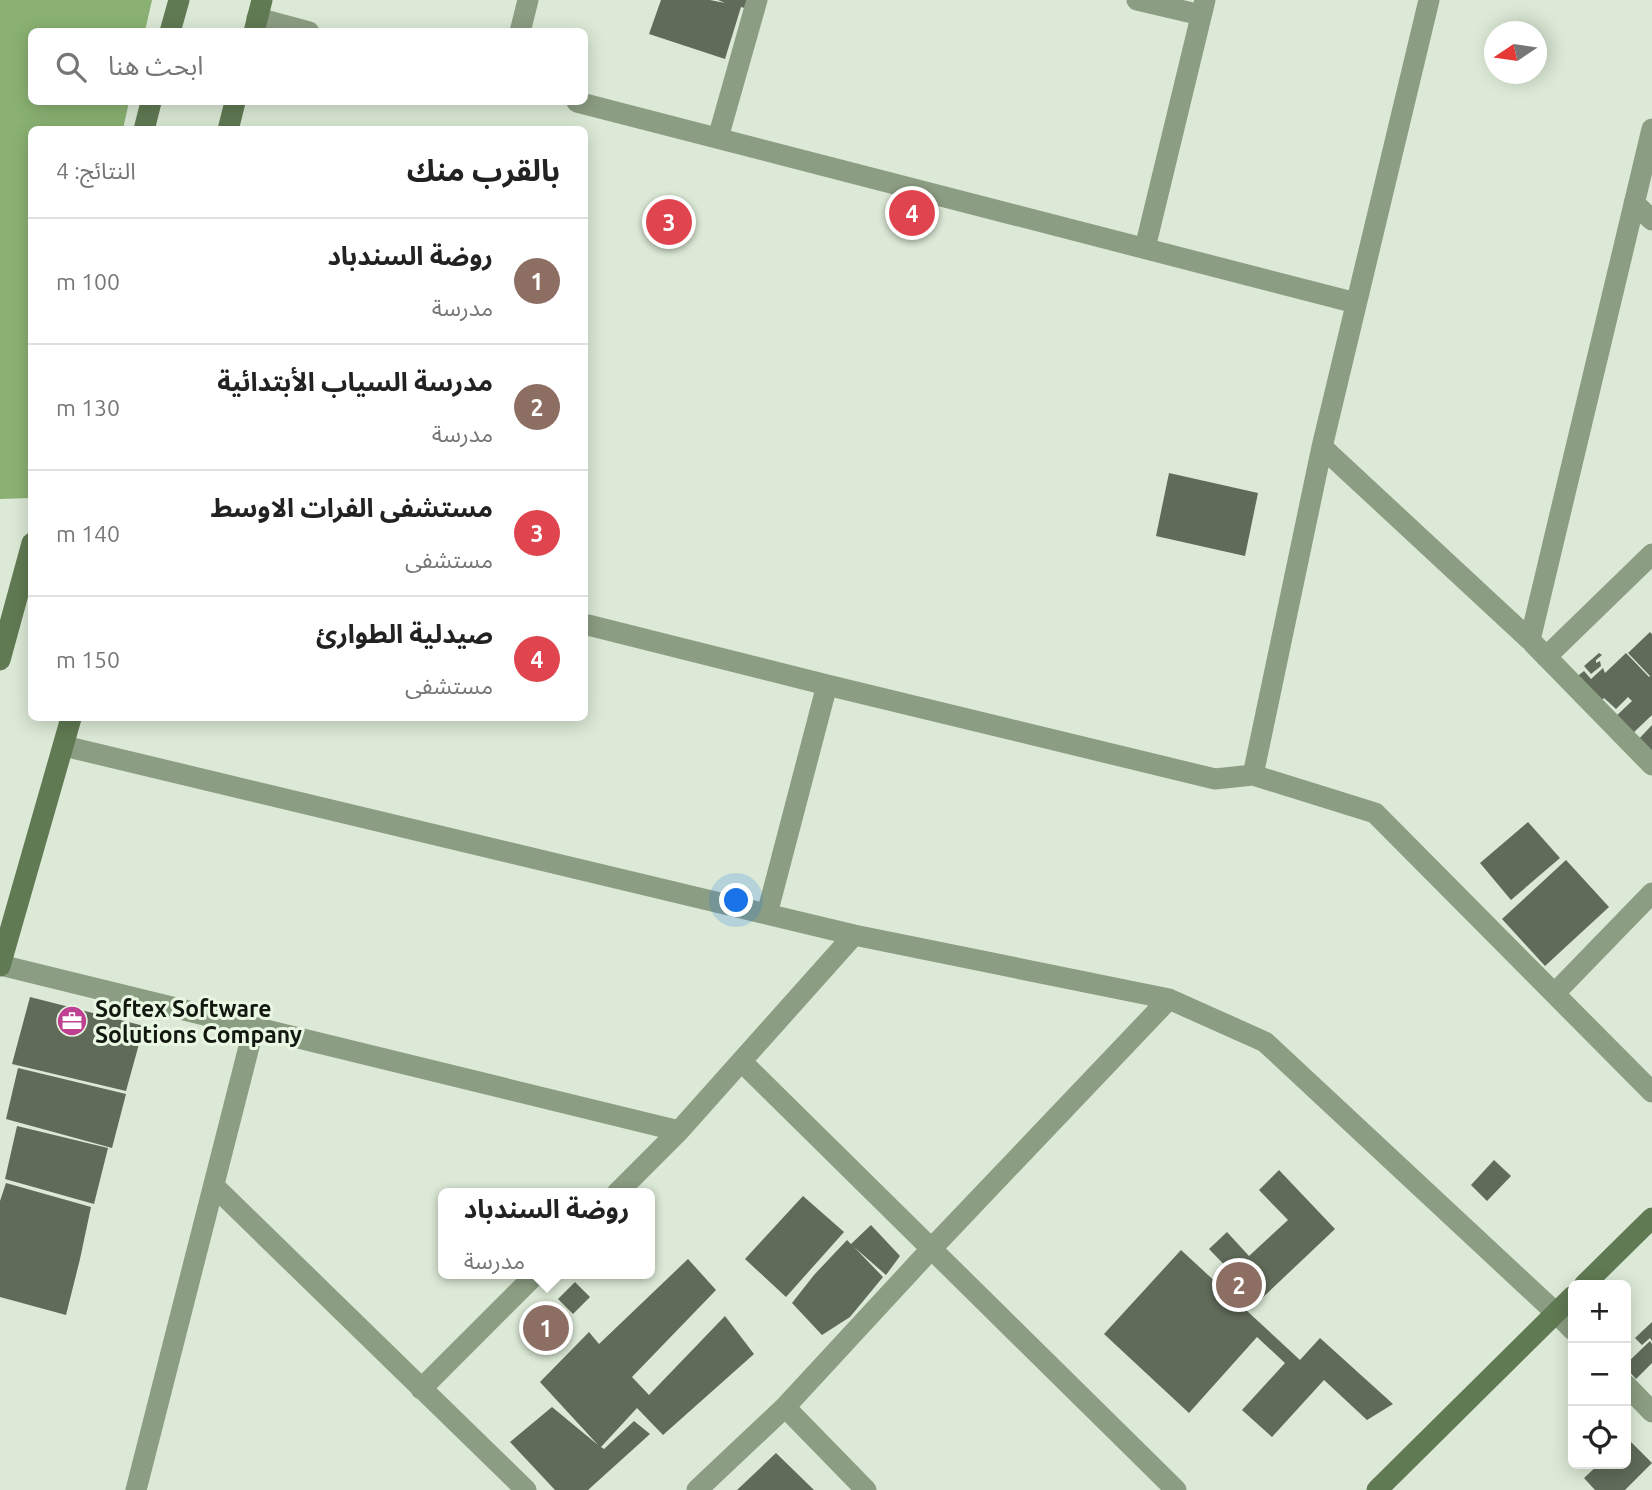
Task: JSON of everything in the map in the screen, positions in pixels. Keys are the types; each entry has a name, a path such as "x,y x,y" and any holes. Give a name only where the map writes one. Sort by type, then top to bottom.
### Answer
{"main road":[{"path":"171,28 179,0"},
{"path":"145,126 150,105"},
{"path":"229,126 234,105"},
{"path":"0,658 28,557"},
{"path":"0,966 70,721"},
{"path":"1589,1280 1652,1218"},
{"path":"1387,1487 1568,1301"}],"street":[{"path":"521,28 528,0"},
{"path":"718,138 757,0"},
{"path":"1138,0 1203,8 1145,248"},
{"path":"1252,775 1322,447 1429,0"},
{"path":"257,16 296,28"},
{"path":"588,105 1356,303"},
{"path":"1530,640 1652,129"},
{"path":"1634,202 1652,220"},
{"path":"1322,447 1530,640 1652,765"},
{"path":"1546,657 1652,554"},
{"path":"588,625 1215,779 1252,775 1374,813 1652,1092"},
{"path":"767,914 827,685"},
{"path":"64,746 854,935 1169,999 1265,1042 1568,1325"},
{"path":"1555,993 1652,893"},
{"path":"622,1188 679,1131 854,935"},
{"path":"0,966 679,1131"},
{"path":"697,1490 785,1407 1169,999"},
{"path":"136,1490 254,1027"},
{"path":"742,1062 1177,1490"},
{"path":"214,1186 526,1490"},
{"path":"421,1389 531,1279"},
{"path":"1631,1390 1652,1412"},
{"path":"785,1407 866,1490"}],"green space":[{"path":"0,0 152,0 146,28 28,28 28,105 128,105 124,126 28,126 28,498 0,499"}],"building":[{"path":"661,0 710,0 725,3 718,0 753,0 751,10 741,7 725,59 649,34"},
{"path":"1169,473 1258,493 1245,556 1156,536"},
{"path":"1650,632 1652,715 1632,734 1615,717 1632,701 1628,697 1616,709 1604,698 1599,703 1575,678 1584,671 1591,679 1603,668 1605,673 1626,653 1649,677 1628,653"},
{"path":"1599,653 1602,655 1596,663 1600,661 1601,666 1591,674 1584,666"},
{"path":"1652,725 1652,758 1636,742"},
{"path":"1528,822 1560,858 1511,900 1480,863"},
{"path":"1566,860 1609,907 1545,966 1502,919"},
{"path":"30,997 144,1026 126,1091 12,1064"},
{"path":"18,1068 126,1094 112,1148 6,1119"},
{"path":"17,1126 108,1148 94,1204 5,1179"},
{"path":"1494,1160 1511,1176 1487,1201 1471,1185"},
{"path":"1279,1170 1335,1229 1259,1301 1209,1249 1227,1232 1249,1256 1288,1220 1259,1190"},
{"path":"6,1183 91,1207 66,1315 0,1297 0,1201"},
{"path":"803,1196 844,1232 786,1297 745,1259"},
{"path":"871,1225 900,1256 886,1275 854,1247 883,1277 850,1317 822,1335 792,1303 847,1240 851,1244"},
{"path":"1181,1250 1300,1360 1320,1338 1393,1404 1367,1420 1324,1380 1272,1437 1242,1410 1285,1363 1257,1337 1189,1413 1104,1334"},
{"path":"688,1259 716,1290 632,1377 649,1395 725,1316 754,1354 663,1435 637,1408 601,1447 604,1449 634,1421 650,1434 588,1490 555,1490 510,1442 552,1407 598,1445 540,1382 589,1332 599,1344"},
{"path":"575,1282 590,1297 573,1314 558,1299"},
{"path":"1652,1322 1652,1341 1650,1338 1642,1345 1635,1338"},
{"path":"1650,1341 1652,1363 1636,1379 1631,1374 1631,1359"},
{"path":"1631,1442 1652,1463 1625,1490 1595,1490 1584,1478 1594,1469 1631,1469"},
{"path":"776,1453 814,1490 737,1490"}],"place":[{"name":"صيدلية الطوارئ","path":"912,213"},
{"name":"مستشفى الفرات الاوسط","path":"669,222"},
{"name":"Softex Software Solutions Company","path":"72,1021"},
{"name":"مدرسة السياب الأبتدائية","path":"1239,1285"},
{"name":"روضة السندباد","path":"546,1328"}]}
